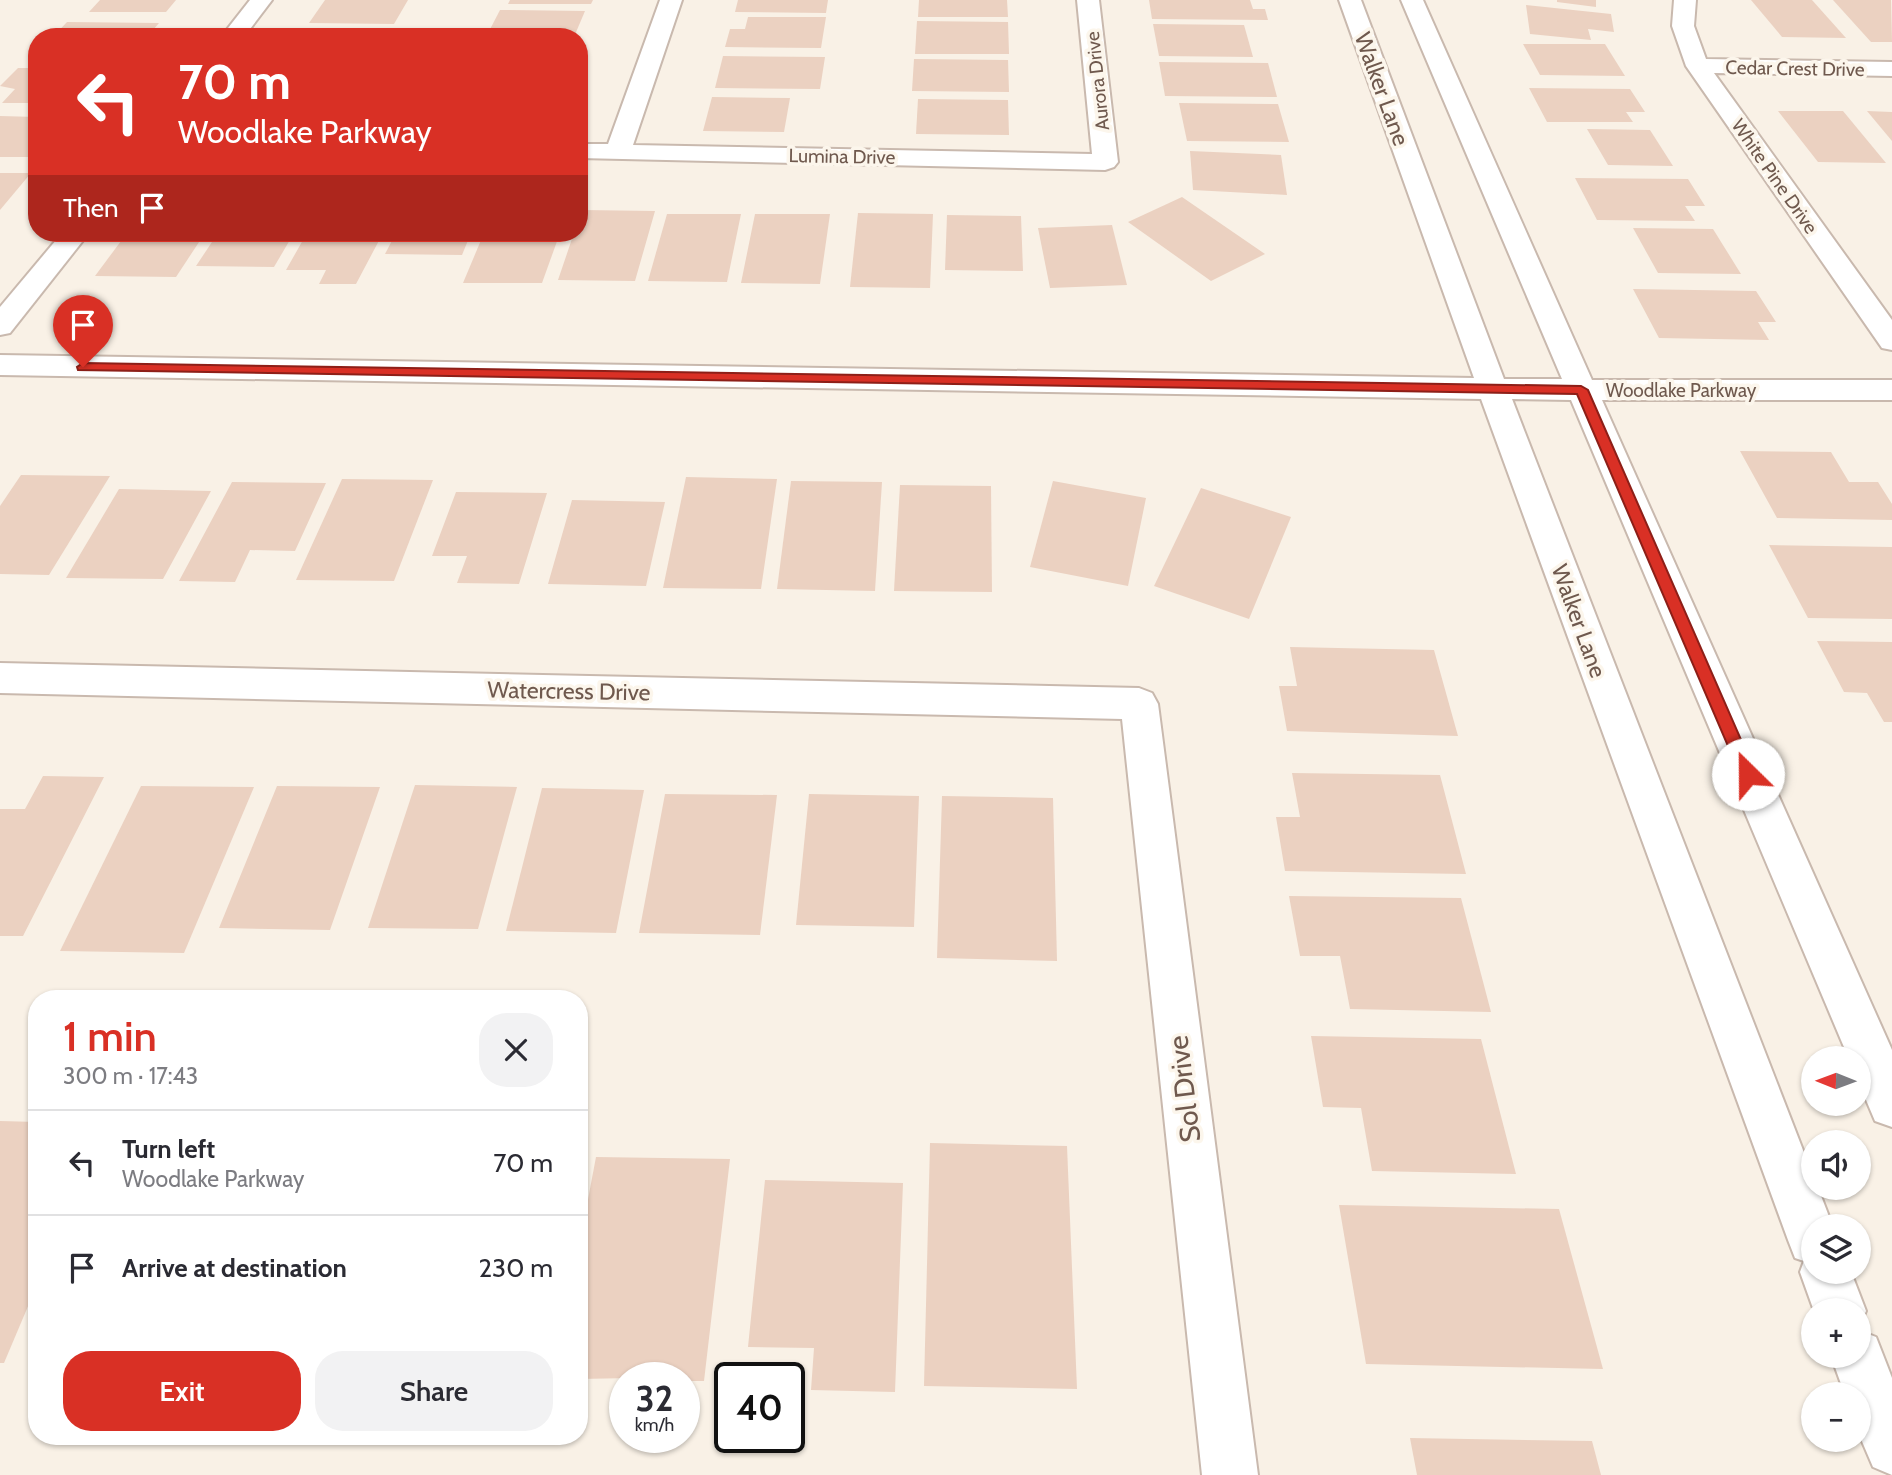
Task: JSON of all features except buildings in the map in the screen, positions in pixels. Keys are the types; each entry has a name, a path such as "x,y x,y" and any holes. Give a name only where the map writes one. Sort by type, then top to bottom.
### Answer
{"street":[{"path":"239,28 261,0"},
{"path":"618,151 671,0"},
{"name":"Aurora Drive","path":"1088,0 1105,162"},
{"name":"Walker Lane","path":"1350,0 1803,1214"},
{"path":"1412,0 1892,1104"},
{"name":"White Pine Drive","path":"1685,0 1683,26 1698,66 1892,341"},
{"name":"Cedar Crest Drive","path":"1698,66 1892,69"},
{"name":"Lumina Drive","path":"588,151 1105,162"},
{"path":"0,326 69,242"},
{"name":"Woodlake Parkway","path":"0,365 1581,390 1892,390"},
{"name":"Watercress Drive","path":"0,678 1139,704"},
{"name":"Sol Drive","path":"1139,704 1230,1475"},
{"path":"1862,1368 1892,1448"}],"route":[{"path":"83,367 1581,390 1748,774"}]}
